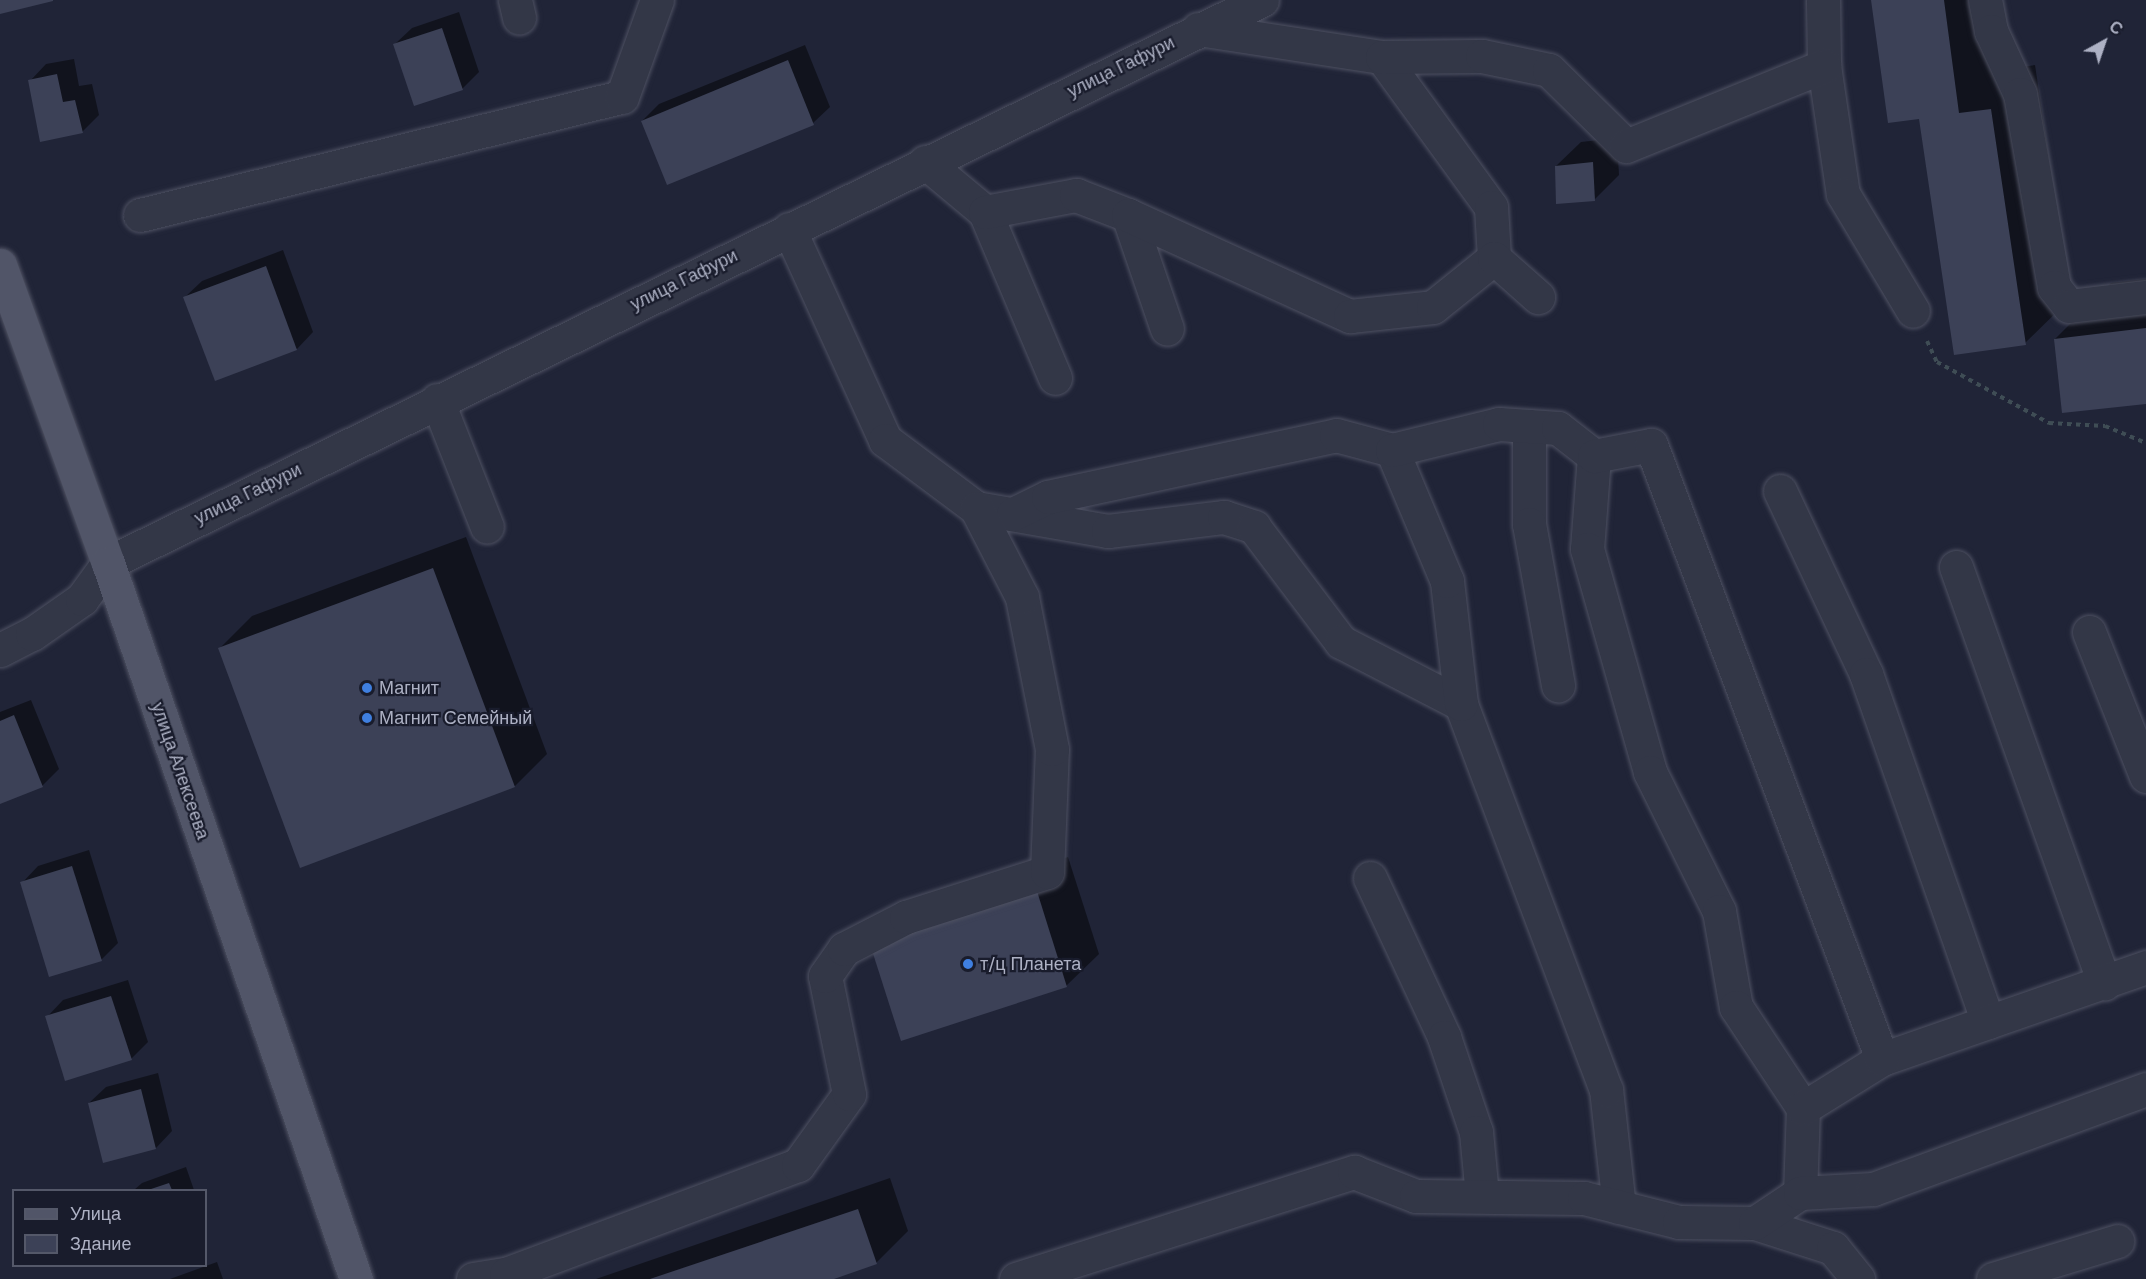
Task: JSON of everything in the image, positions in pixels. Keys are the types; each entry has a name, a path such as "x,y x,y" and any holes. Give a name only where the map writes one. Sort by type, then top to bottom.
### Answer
{"main road":[{"name":"улица Алексеева","path":"0,266 108,563 356,1279"}],"street":[{"path":"140,215 622,97 657,0"},
{"name":"улица Гафури","path":"108,563 437,400 1198,29 1262,0"},
{"path":"1823,0 1824,66 1843,194 1913,311"},
{"path":"1985,0 1991,31 2020,94 2054,287 2069,306 2146,297"},
{"path":"1198,29 1382,57 1482,56 1549,70 1626,146 1824,66"},
{"path":"1382,57 1491,207 1494,258 1538,297"},
{"path":"925,162 985,212 1055,378"},
{"path":"985,212 1076,195 1128,215 1350,316 1433,307 1494,258"},
{"path":"1128,215 1167,329"},
{"path":"473,1279 507,1276 798,1165 849,1094 825,976 844,949 906,916 1047,872 1052,749 1022,597 976,508 885,440 789,229"},
{"path":"437,400 487,527"},
{"path":"1013,514 1048,497 1336,435 1392,450 1499,424 1558,428 1594,456 1651,445 1882,1059"},
{"path":"1529,426 1529,524 1558,685"},
{"path":"1392,450 1447,581 1461,704 1606,1090 1619,1207"},
{"path":"1594,456 1587,549 1650,772 1719,911 1736,1007 1803,1108 1800,1193"},
{"path":"1780,491 1866,674 1988,1022"},
{"path":"976,508 1108,531 1224,517 1254,526 1341,642 1461,704"},
{"path":"0,650 32,634 82,599 108,563"},
{"path":"1956,567 2104,983"},
{"path":"2089,632 2146,776"},
{"path":"1370,878 1444,1037 1476,1132 1482,1196"},
{"path":"1803,1108 1882,1059 2146,967"},
{"path":"1755,1223 1800,1193 1873,1189 2146,1089"},
{"path":"1016,1279 1354,1172 1416,1196 1584,1198 1679,1222 1755,1223 1833,1248 1858,1279"},
{"path":"1993,1279 2116,1241"}],"path":[{"path":"1913,311 1937,362 2049,423 2105,426 2146,443"}],"building":[{"path":"0,0 53,0 53,1 0,14"},
{"path":"1871,0 1944,0 1959,113 1991,109 2026,345 1954,355 1919,119 1888,123"},
{"path":"442,28 463,90 414,106 393,44"},
{"path":"788,60 814,125 667,185 641,121"},
{"path":"57,74 63,102 75,100 83,133 40,142 28,80"},
{"path":"1593,162 1595,201 1556,204 1555,166"},
{"path":"266,266 297,350 215,381 183,297"},
{"path":"2146,328 2146,404 2062,413 2054,339"},
{"name":"Магнит Семейный","path":"433,568 515,787 300,868 218,648"},
{"path":"14,715 43,787 0,804 0,721"},
{"path":"72,866 102,961 49,977 20,882"},
{"name":"т/ц Планета","path":"1036,888 1067,987 901,1041 869,941"},
{"path":"111,996 132,1060 65,1081 45,1016"},
{"path":"141,1089 156,1149 103,1163 88,1103"},
{"path":"169,1183 172,1189 151,1189"},
{"path":"858,1209 877,1264 834,1279 650,1279"}],"place":[{"name":"Магнит","path":"367,688"},
{"name":"Магнит Семейный","path":"367,718"},
{"name":"т/ц Планета","path":"968,964"}]}
